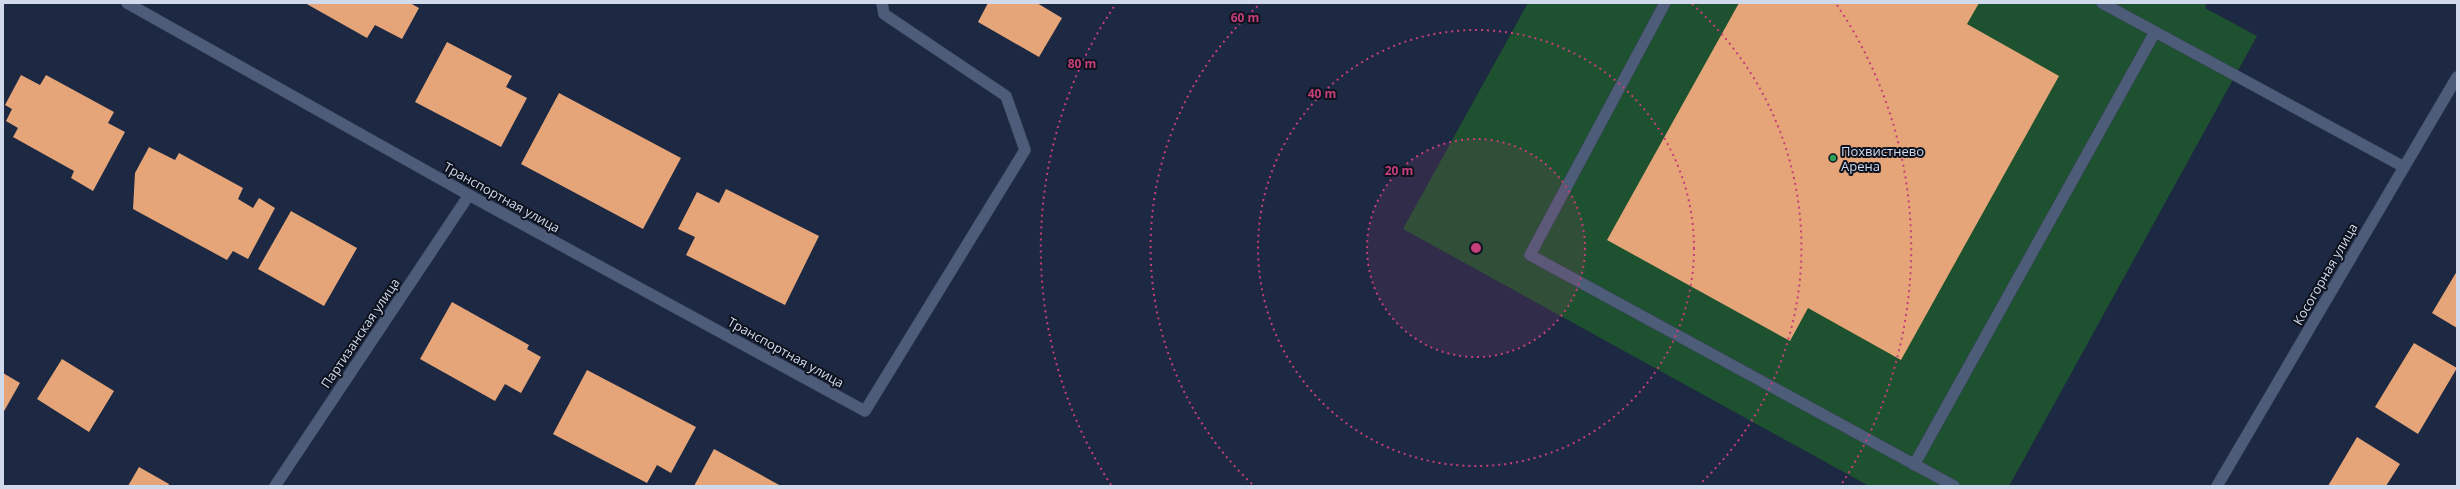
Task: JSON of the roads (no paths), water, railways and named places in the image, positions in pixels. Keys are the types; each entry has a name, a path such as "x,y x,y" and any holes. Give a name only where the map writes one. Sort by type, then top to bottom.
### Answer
{"street":[{"name":"Транспортная улица","path":"127,3 469,195 866,411 1025,150 1006,96 884,14 882,3"},
{"path":"1665,3 1530,255 1954,486"},
{"path":"2102,3 2404,167"},
{"path":"1914,465 2155,32"},
{"name":"Косогорная улица","path":"2217,486 2457,77"},
{"name":"Партизанская улица","path":"275,486 469,195"}],"place":[{"name":"Похвистнево Арена","path":"1833,158"}]}
